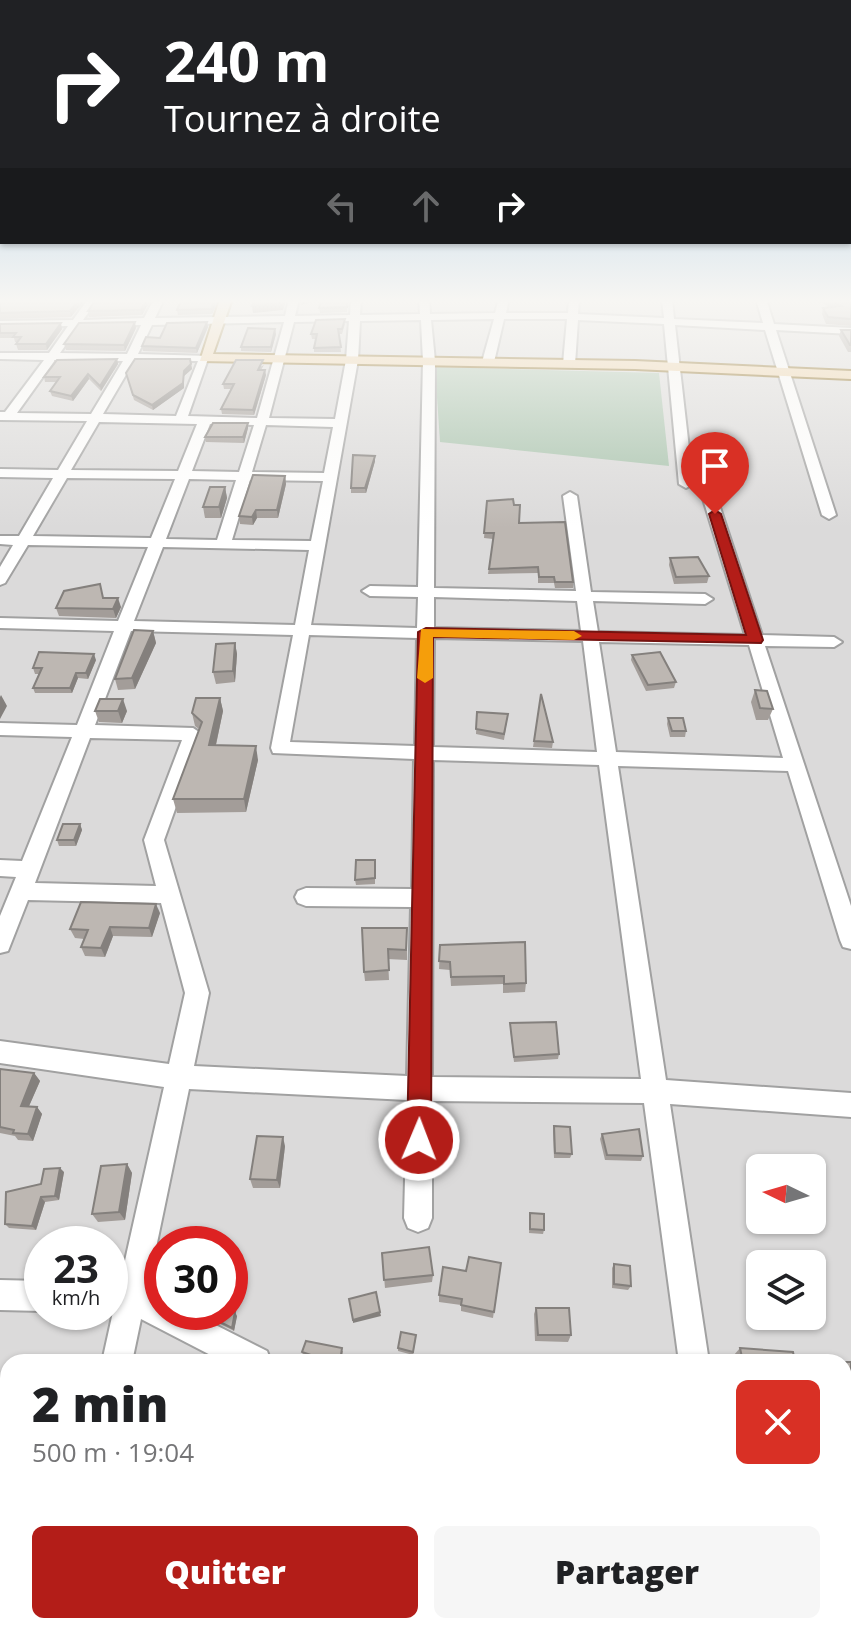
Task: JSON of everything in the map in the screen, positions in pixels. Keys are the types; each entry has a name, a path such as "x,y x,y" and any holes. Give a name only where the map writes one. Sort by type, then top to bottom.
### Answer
{"street":[{"path":"4,416 37,375"},
{"path":"0,580 120,375"},
{"path":"180,420 198,375"},
{"path":"223,544 276,375"},
{"path":"349,375 280,748 795,765"},
{"path":"418,1218 429,375"},
{"path":"675,375 686,484"},
{"path":"785,375 829,515"},
{"path":"4,416 341,423"},
{"path":"0,944 205,420"},
{"path":"0,473 330,477"},
{"path":"706,486 851,940"},
{"path":"570,496 693,1354"},
{"path":"0,540 318,546"},
{"path":"370,591 705,599"},
{"path":"0,623 834,642"},
{"path":"0,729 193,734 154,840 197,993 179,1077 128,1268"},
{"path":"0,868 29,869"},
{"path":"21,891 170,895"},
{"path":"306,897 422,898"},
{"path":"0,1052 179,1077 420,1089 656,1091 851,1105"},
{"path":"0,1295 24,1296"},
{"path":"128,1302 239,1354"},
{"path":"117,1354 118,1330"}],"shaded area":[{"path":"0,375 851,375 851,1354 0,1354"}],"green space":[{"path":"436,375 659,375 669,466 440,442"}],"building":[{"path":"87,375 71,396 50,391 60,377 44,377"},
{"path":"89,375 107,375 100,386"},
{"path":"127,375 184,375 183,383 152,405 133,395"},
{"path":"228,375 263,375 253,410 221,409 234,384 223,384"},
{"path":"213,423 248,423 243,437 205,437"},
{"path":"353,455 375,456 365,488 351,488"},
{"path":"253,475 285,476 277,510 256,510 252,517 239,516"},
{"path":"210,487 225,487 219,507 203,507"},
{"path":"513,499 514,505 520,505 519,523 565,522 573,582 555,582 554,577 539,577 538,567 489,569 494,533 484,533 487,501"},
{"path":"698,557 709,576 676,577 670,558"},
{"path":"100,584 103,598 118,598 113,609 56,608 64,591"},
{"path":"134,630 153,631 132,678 115,679"},
{"path":"235,643 233,671 213,672 216,644"},
{"path":"39,652 94,654 86,673 76,673 70,688 33,688 42,668 33,668"},
{"path":"660,652 676,682 648,685 632,655"},
{"path":"755,690 767,691 773,709 760,708"},
{"path":"541,694 553,742 534,741"},
{"path":"196,698 220,698 209,745 256,746 244,799 173,799 202,722 192,713"},
{"path":"100,699 123,699 118,711 95,711"},
{"path":"477,712 508,714 504,734 476,729"},
{"path":"668,718 683,718 686,731 672,731"},
{"path":"63,824 80,824 74,840 57,840"},
{"path":"356,860 375,860 375,878 355,880"},
{"path":"81,902 156,904 149,928 110,927 101,948 81,947 88,930 70,929"},
{"path":"362,928 407,928 406,950 388,949 389,970 364,972"},
{"path":"525,942 526,983 504,984 504,976 451,977 450,962 439,961 440,945"},
{"path":"556,1022 559,1054 514,1057 510,1023"},
{"path":"0,1069 34,1073 21,1106 37,1107 28,1134 13,1133 14,1130 0,1127"},
{"path":"554,1126 570,1127 572,1154 555,1153"},
{"path":"639,1129 643,1156 607,1155 602,1134"},
{"path":"257,1136 283,1137 277,1180 250,1179"},
{"path":"127,1164 119,1212 92,1214 101,1166"},
{"path":"60,1168 55,1196 41,1197 32,1226 5,1224 6,1192 41,1184 44,1169"},
{"path":"530,1213 544,1214 544,1230 530,1229"},
{"path":"429,1247 433,1275 384,1280 382,1253"},
{"path":"469,1257 501,1263 494,1312 461,1305 462,1299 439,1295 443,1267 466,1271"},
{"path":"614,1264 630,1266 631,1286 614,1284"},
{"path":"376,1292 380,1312 353,1320 349,1299"},
{"path":"536,1308 569,1308 571,1335 538,1335"},
{"path":"401,1332 416,1335 413,1352 398,1348"},
{"path":"306,1341 342,1348 341,1354 302,1352"},
{"path":"740,1348 793,1354 741,1354"}],"slow traffic":[{"path":"425,678 426,632 574,636"}],"route":[{"path":"419,1140 426,632 755,640 715,514"}]}
